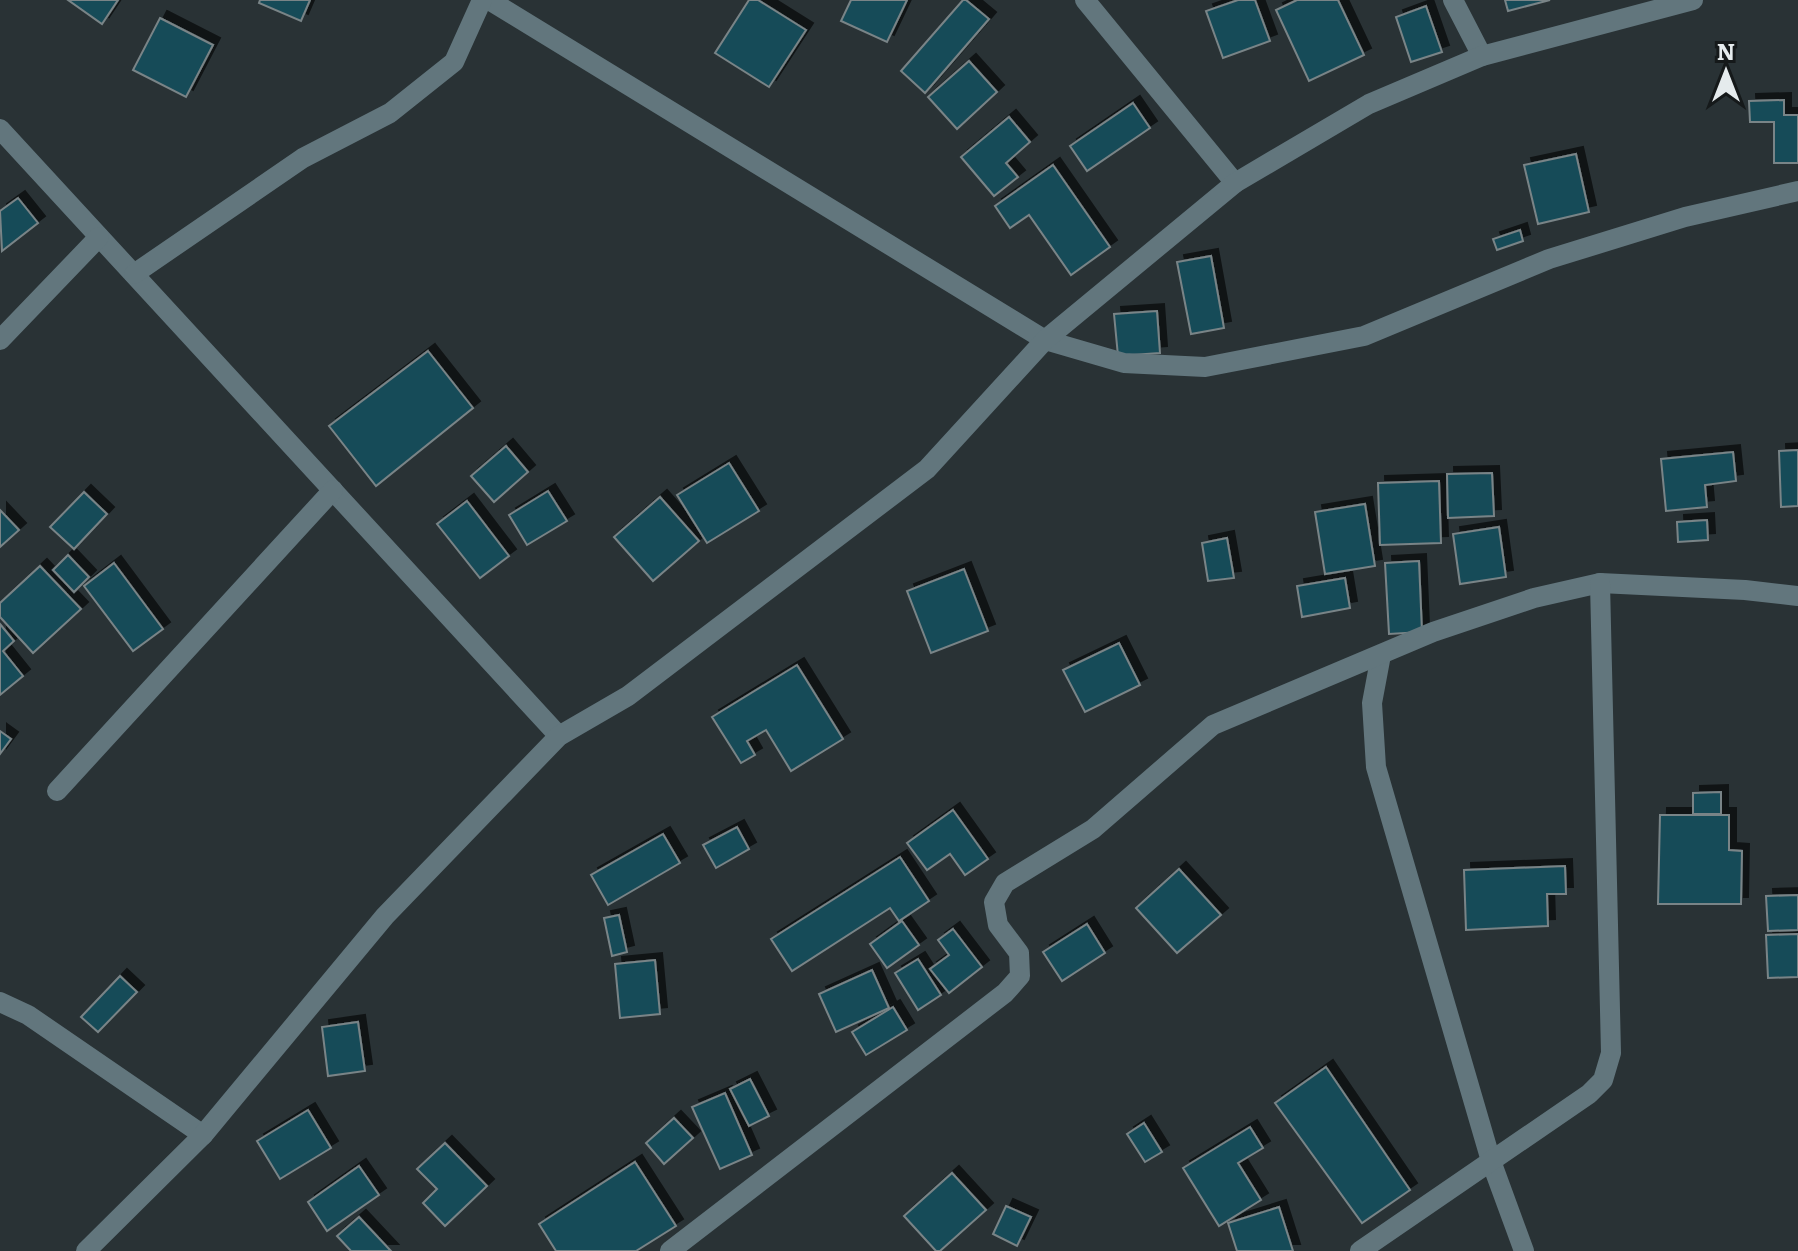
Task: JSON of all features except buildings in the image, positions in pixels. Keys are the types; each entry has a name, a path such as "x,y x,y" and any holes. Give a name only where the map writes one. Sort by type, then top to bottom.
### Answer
{"street":[{"path":"134,274 303,158 390,113 454,62 482,0"},
{"path":"489,0 1045,340 1124,363 1205,367 1364,336 1549,259 1685,217 1798,191"},
{"path":"1085,0 1235,183"},
{"path":"1453,0 1482,56"},
{"path":"86,1251 203,1135 385,916 559,736 628,696 927,469 1045,340 1235,183 1369,104 1482,56 1693,0"},
{"path":"0,129 559,736"},
{"path":"0,340 99,237"},
{"path":"57,791 333,490"},
{"path":"670,1251 1005,993 1020,976 1019,953 998,925 994,902 1005,883 1093,829 1213,725 1433,632 1534,598 1600,583 1745,590 1798,596"},
{"path":"1360,1251 1589,1094 1603,1080 1611,1053 1600,583"},
{"path":"1381,655 1372,703 1376,767 1491,1161 1524,1251"},
{"path":"0,1002 28,1015 203,1135"}]}
